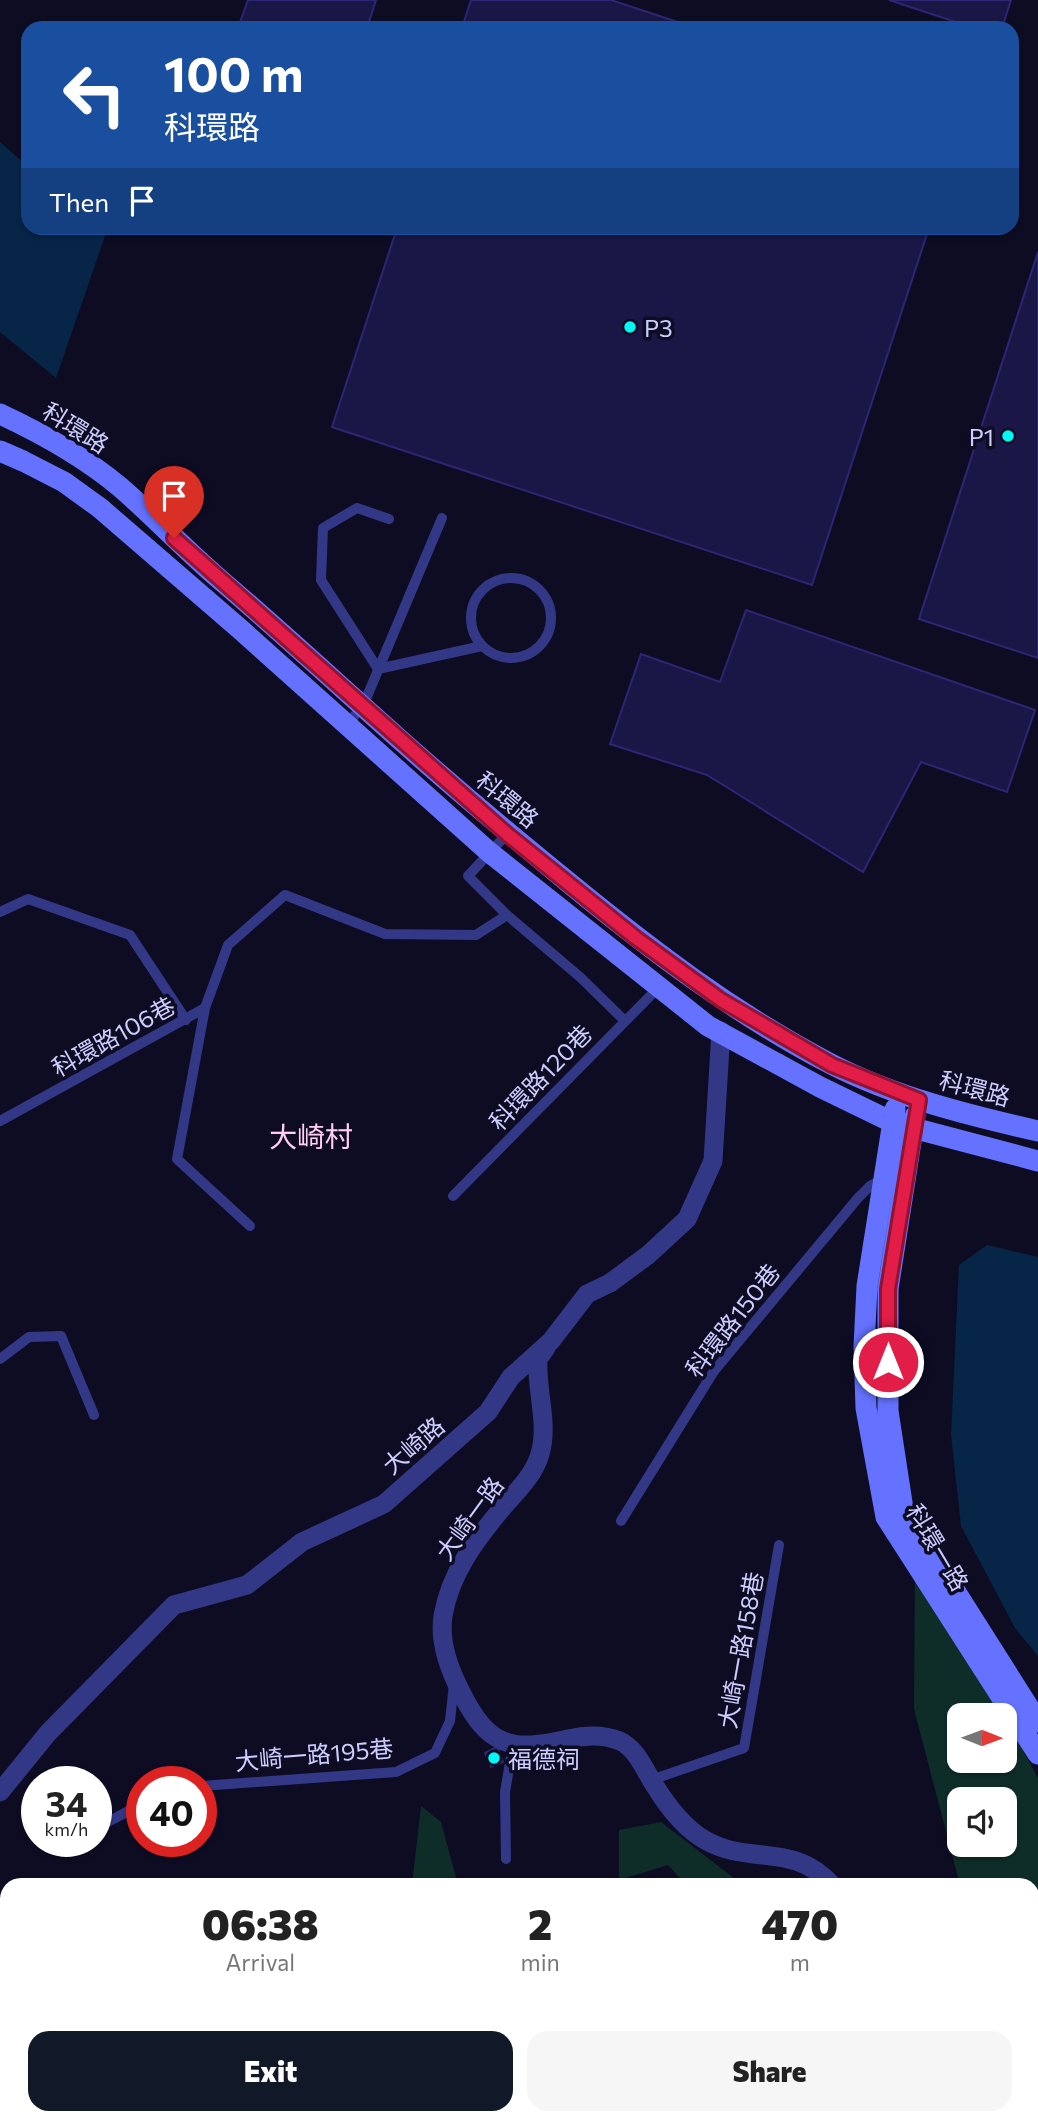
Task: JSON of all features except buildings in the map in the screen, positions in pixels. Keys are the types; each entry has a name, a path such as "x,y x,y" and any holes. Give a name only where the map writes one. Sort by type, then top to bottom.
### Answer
{"street":[{"name":"科環路","path":"0,414 69,450 120,487 210,572 292,641 507,834 636,938 721,1000 832,1065 897,1093 1038,1131"},
{"name":"科環路","path":"0,452 64,482 100,508 489,852 708,1026 820,1087 903,1126 1038,1161"},
{"name":"大崎路","path":"0,1793 48,1733 174,1605 247,1585 302,1542 384,1504 488,1412 511,1377 551,1341 587,1294 610,1283 648,1255 687,1219 713,1161 721,1031"},
{"name":"科環一路","path":"897,1093 903,1126 895,1179 888,1289 888,1411 904,1509 1038,1722"},
{"name":"科環一路","path":"903,1126 919,1100"},
{"name":"科環一路","path":"895,1179 867,1286 864,1347 866,1408 886,1517 1038,1754"},
{"name":"大崎一路","path":"513,1745 495,1737 478,1721 455,1680 443,1638 443,1617 451,1585 469,1552 528,1479 539,1457 543,1432 538,1359 551,1341"},
{"path":"513,1745 533,1746 593,1735 610,1737 624,1743 636,1755 677,1816 706,1840 728,1849 806,1863 827,1878"}],"lane":[{"path":"378,669 321,580 323,528 357,508 389,519"},
{"path":"347,724 363,706 442,518"},
{"path":"378,669 482,646 506,659 533,652 544,643 552,616 549,602 541,590 531,582 506,577 494,580 483,588 475,598 471,610 474,636 482,646"},
{"path":"507,834 468,877 625,1021"},
{"name":"科環路106巷","path":"0,1121 205,1008 228,945 285,895 385,934 476,935 507,915"},
{"path":"0,912 28,899 130,935 186,1020"},
{"name":"科環路120巷","path":"453,1196 658,988"},
{"path":"205,1008 177,1159 250,1226"},
{"name":"科環路150巷","path":"621,1521 714,1371 858,1198 870,1186 895,1179"},
{"path":"0,1359 29,1337 61,1336 94,1415"},
{"name":"大崎一路158巷","path":"651,1780 744,1748 779,1545"},
{"name":"大崎一路195巷","path":"217,1785 396,1772 435,1754 450,1721 455,1680"},
{"path":"506,1859 506,1792 513,1745"}],"green space":[{"path":"915,1567 996,1703 947,1703 947,1773 1017,1773 1017,1740 1038,1778 1038,1878 958,1878 953,1857 1017,1857 1017,1787 947,1787 947,1835 914,1709"},
{"path":"421,1806 441,1822 456,1878 413,1878"},
{"path":"661,1822 734,1878 680,1878 668,1865 619,1878 619,1830"}],"water":[{"path":"0,142 21,161 21,235 105,236 56,378 0,332"},
{"path":"987,1245 1038,1257 1038,1656 1015,1628 961,1526 951,1435 959,1265"}],"place":[{"name":"P3","path":"630,327"},
{"name":"P1","path":"1008,436"},
{"name":"福德祠","path":"494,1758"}],"district":[{"name":"大崎村","path":"311,1136"}],"route":[{"path":"174,538 507,834 636,938 721,1000 832,1065 919,1100 912,1129 888,1289 888,1362"}]}
